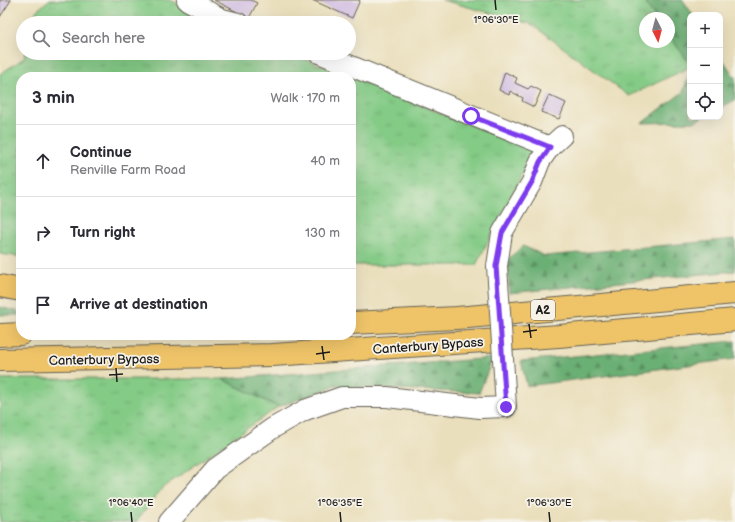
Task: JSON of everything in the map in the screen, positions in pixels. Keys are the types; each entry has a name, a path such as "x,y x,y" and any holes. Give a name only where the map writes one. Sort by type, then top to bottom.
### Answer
{"highway":[{"path":"0,286 16,289"},
{"name":"Canterbury Bypass","path":"356,323 457,318 735,293"},
{"name":"A2","path":"356,314 457,318"},
{"name":"Canterbury Bypass","path":"0,360 280,354 559,336 735,320"},
{"path":"0,334 16,334"}],"lane":[{"path":"187,0 218,16"},
{"path":"169,522 215,469 273,428 306,410 342,397 387,397 480,408 506,407 496,266 502,233 532,182 540,162 556,141 338,60"}],"green space":[{"path":"49,0 170,0 205,16 35,16 36,11"},
{"path":"442,0 643,0 652,12 639,12 639,48 675,48 675,43 687,60 687,68 629,96 531,24"},
{"path":"643,0 683,0 691,12 687,12 687,60 675,43 675,12 652,12"},
{"path":"21,60 308,60 338,72 16,72 16,256 0,254 0,74"},
{"path":"723,60 735,78 735,100 723,106"},
{"path":"356,79 534,151 476,265 356,265"},
{"path":"687,81 687,120 698,120 694,122 642,123 683,92"},
{"path":"735,239 735,271 509,293 508,259 523,246 545,256"},
{"path":"0,307 16,311 16,315 0,315"},
{"path":"735,341 735,359 527,386 521,361"},
{"path":"493,358 479,393 335,386 278,407 222,379"},
{"path":"0,379 222,379 278,407 162,488 136,522 0,522"}],"building":[{"path":"0,0 11,0 0,17"},
{"path":"214,0 251,0 257,3 250,16 245,16"},
{"path":"312,0 360,0 353,16 348,16"},
{"path":"505,72 517,78 515,83 528,89 531,86 541,91 534,107 522,101 523,98 510,91 509,95 499,90"},
{"path":"549,95 566,103 559,119 541,112"}],"route":[{"path":"471,116 550,147 540,162 532,182 502,233 496,266 506,407"}]}
